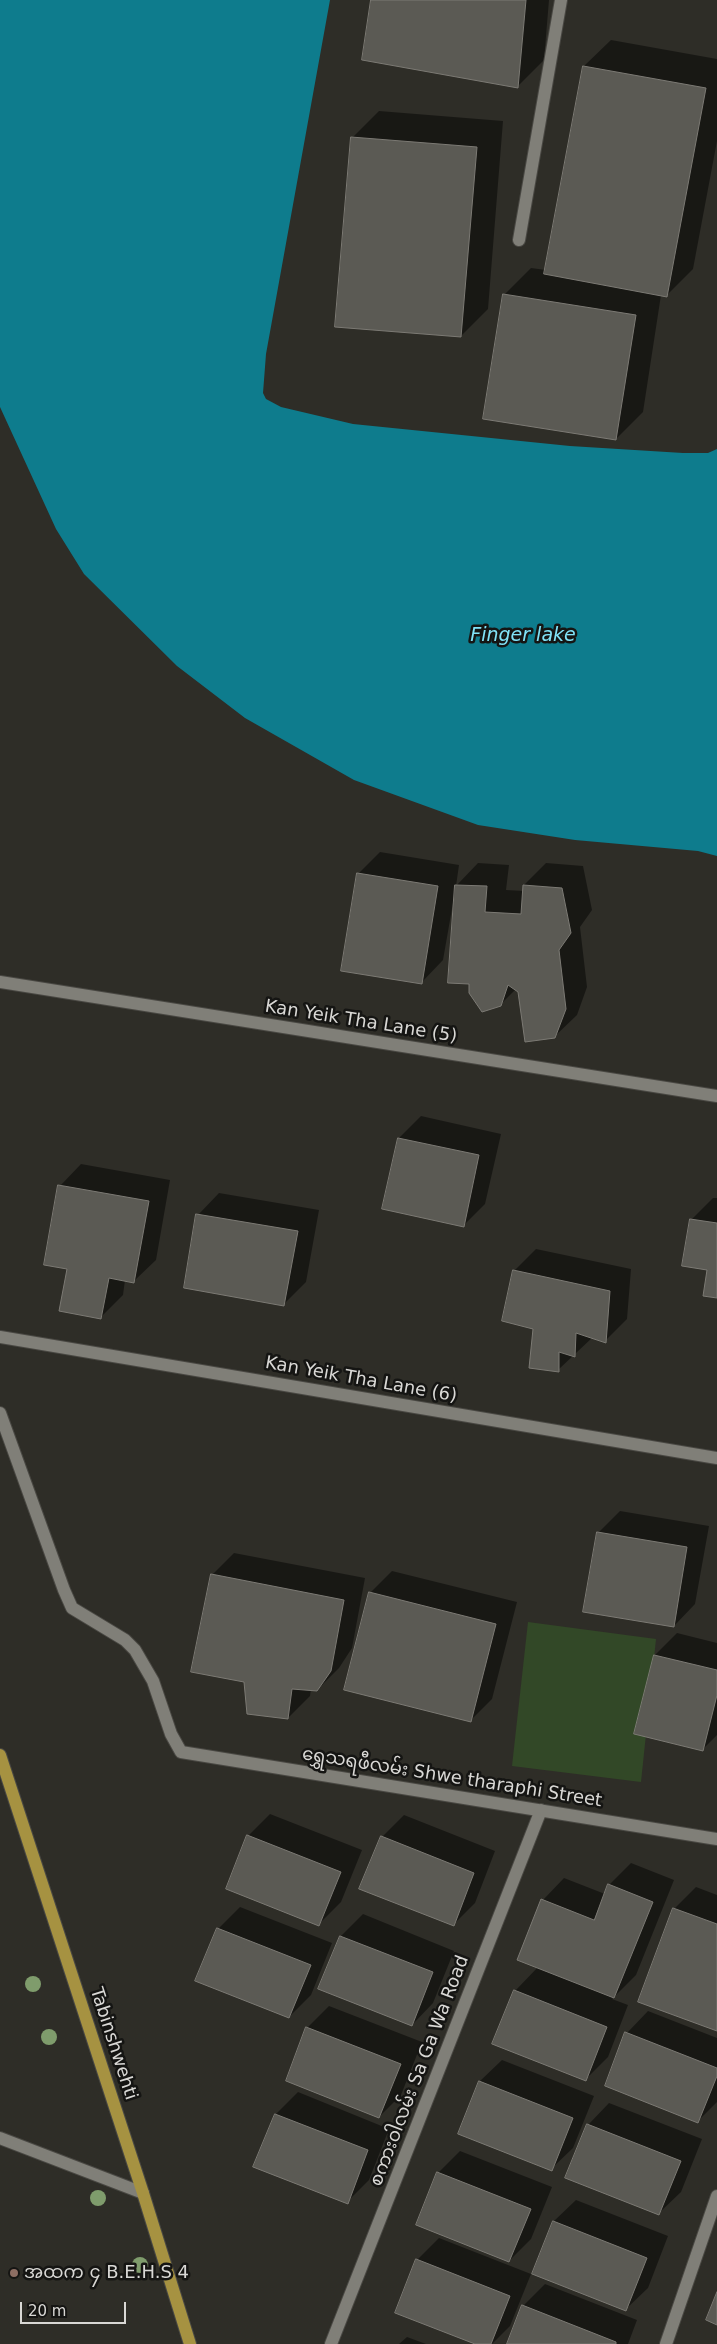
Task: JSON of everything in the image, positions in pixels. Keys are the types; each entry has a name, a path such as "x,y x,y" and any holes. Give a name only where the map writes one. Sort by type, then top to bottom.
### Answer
{"main road":[{"name":"Tabinshwehti","path":"0,1755 144,2193 190,2344"}],"street":[{"path":"520,240 561,0"},
{"name":"Kan Yeik Tha Lane (5)","path":"0,982 717,1096"},
{"name":"Kan Yeik Tha Lane (6)","path":"0,1337 717,1458"},
{"name":"ရွှေသရဖီလမ်း Shwe tharaphi Street","path":"0,1413 72,1608 125,1640 135,1650 153,1682 170,1734 181,1752 717,1839"},
{"name":"စကားဝါလမ်း Sa Ga Wa Road","path":"331,2344 541,1810"},
{"path":"0,2138 144,2193"},
{"path":"666,2344 717,2196"}],"green space":[{"path":"528,1622 656,1639 641,1782 512,1766"}],"water":[{"name":"Finger lake","path":"0,0 330,0 266,354 263,393 266,399 281,407 353,424 570,446 683,453 708,453 717,449 717,856 698,851 575,840 478,825 354,780 245,718 177,666 84,574 56,529 0,407"}],"building":[{"path":"371,0 526,0 518,88 362,60"},
{"path":"583,66 706,88 667,297 544,274"},
{"path":"351,137 477,147 461,337 335,327"},
{"path":"503,294 636,315 616,440 483,419"},
{"path":"357,873 438,886 422,984 341,971"},
{"path":"455,885 487,886 485,912 521,914 523,885 562,888 571,933 559,950 566,1009 555,1038 525,1042 518,992 508,985 501,1006 482,1012 469,993 469,984 448,983"},
{"path":"398,1138 479,1155 464,1227 382,1209"},
{"path":"58,1185 149,1201 134,1283 109,1278 101,1319 59,1311 67,1269 44,1265"},
{"path":"196,1214 298,1231 284,1306 184,1288"},
{"path":"690,1219 717,1223 717,1298 703,1296 707,1270 682,1266"},
{"path":"513,1270 610,1291 606,1343 576,1333 575,1357 559,1352 559,1372 529,1368 533,1329 502,1321"},
{"path":"597,1532 687,1547 674,1627 583,1612"},
{"path":"211,1574 344,1600 331,1671 317,1691 292,1689 288,1719 247,1714 244,1682 191,1672"},
{"path":"369,1592 496,1624 471,1722 344,1690"},
{"path":"654,1655 717,1670 717,1695 703,1751 634,1734"},
{"path":"247,1835 341,1872 319,1926 226,1889"},
{"path":"381,1836 474,1873 454,1926 359,1889"},
{"path":"608,1884 653,1902 614,1998 517,1960 541,1899 594,1920"},
{"path":"673,1908 717,1924 717,2031 638,2002"},
{"path":"217,1928 311,1965 289,2018 195,1981"},
{"path":"340,1936 433,1972 412,2026 318,1989"},
{"path":"514,1990 607,2027 586,2081 492,2044"},
{"path":"306,2027 401,2064 379,2118 286,2081"},
{"path":"625,2032 717,2068 717,2076 698,2123 605,2086"},
{"path":"479,2081 573,2118 552,2171 458,2134"},
{"path":"275,2114 368,2150 348,2204 253,2167"},
{"path":"587,2124 681,2161 659,2215 565,2178"},
{"path":"437,2172 531,2209 509,2262 416,2225"},
{"path":"553,2221 647,2258 626,2311 532,2274"},
{"path":"416,2259 510,2296 491,2344 475,2344 395,2313"},
{"path":"717,2292 717,2325 706,2320"},
{"path":"522,2305 616,2342 616,2344 507,2344"}],"place":[{"name":"အထက ၄ B.E.H.S 4","path":"14,2273"}]}
